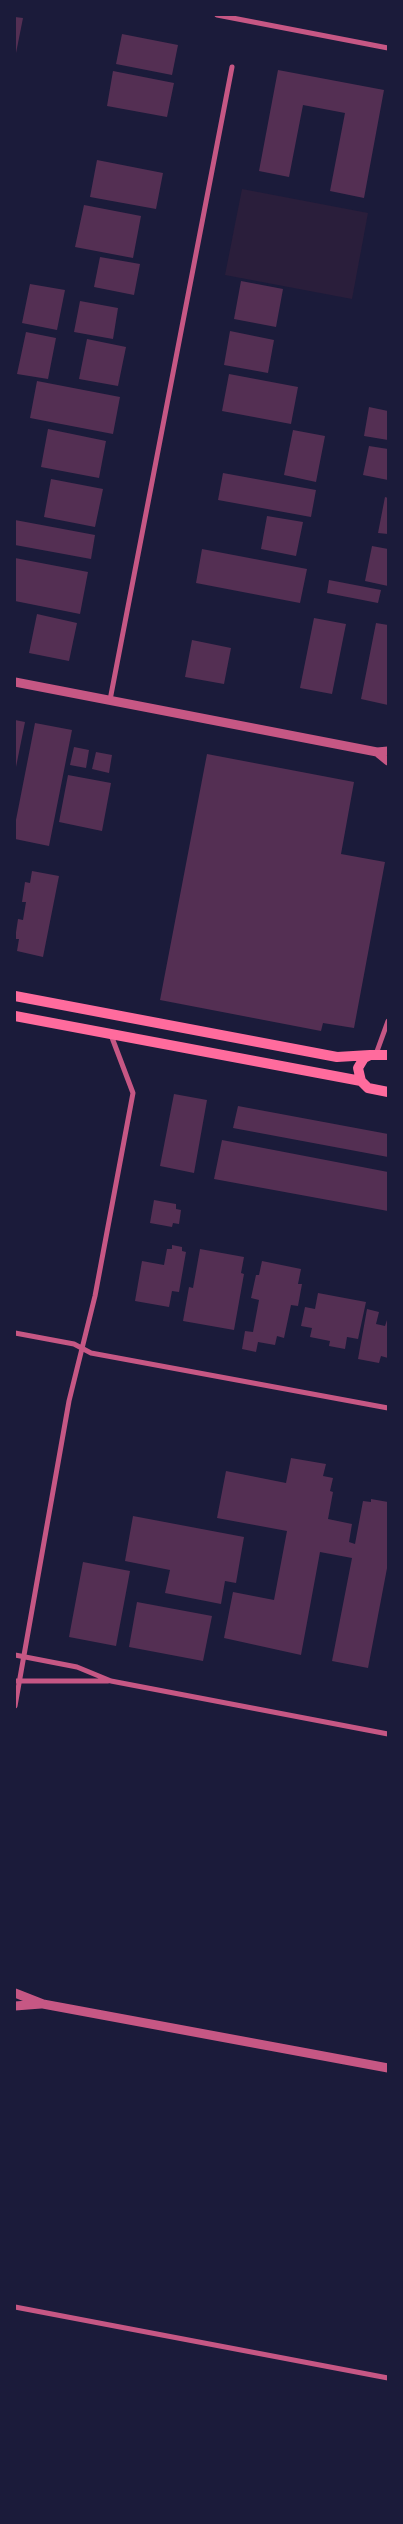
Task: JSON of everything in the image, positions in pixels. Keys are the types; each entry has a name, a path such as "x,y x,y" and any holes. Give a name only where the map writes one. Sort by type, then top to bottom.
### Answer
{"main road":[{"path":"15,996 337,1057 388,1055"},
{"path":"15,1016 360,1081 368,1088 388,1092"},
{"path":"360,1081 358,1068 360,1062 373,1055"}],"street":[{"path":"217,15 388,48"},
{"path":"110,700 232,67"},
{"path":"15,682 377,752 388,751"},
{"path":"377,752 388,761"},
{"path":"373,1055 388,1022"},
{"path":"15,1706 17,1681 69,1401 95,1296 133,1093 111,1035"},
{"path":"15,1333 74,1344 91,1353 388,1408"},
{"path":"15,1655 77,1667 111,1681"},
{"path":"17,1681 111,1681 388,1734"},
{"path":"15,1994 43,2004 388,2068"},
{"path":"15,2006 43,2004"},
{"path":"15,2307 388,2378"}],"shaded area":[{"path":"242,189 368,213 352,299 225,275"}],"building":[{"path":"15,17 23,18 16,53 15,53"},
{"path":"122,34 178,45 172,75 116,64"},
{"path":"278,70 384,90 364,198 330,191 345,113 303,105 289,177 259,171"},
{"path":"113,71 174,83 167,117 107,106"},
{"path":"97,160 163,173 156,209 90,197"},
{"path":"84,205 141,216 133,258 75,247"},
{"path":"100,257 140,264 134,295 94,287"},
{"path":"241,281 283,289 276,327 234,319"},
{"path":"30,284 65,290 57,330 22,323"},
{"path":"80,301 118,308 113,339 74,332"},
{"path":"230,331 274,340 268,373 224,365"},
{"path":"26,332 56,338 48,379 17,374"},
{"path":"87,339 126,347 118,386 79,379"},
{"path":"229,374 298,387 291,424 222,411"},
{"path":"37,381 120,397 113,434 30,418"},
{"path":"369,407 388,411 388,440 364,436"},
{"path":"48,429 106,441 99,478 41,467"},
{"path":"293,430 325,436 316,482 284,475"},
{"path":"369,446 388,449 388,480 363,475"},
{"path":"223,473 316,490 311,517 218,500"},
{"path":"51,479 103,489 95,527 44,517"},
{"path":"385,497 388,498 388,534 378,533"},
{"path":"267,516 303,522 296,556 261,549"},
{"path":"15,520 95,535 91,559 15,545"},
{"path":"372,546 388,549 388,586 365,581"},
{"path":"202,549 307,569 300,603 196,583"},
{"path":"15,558 88,572 80,614 15,601"},
{"path":"329,580 381,590 378,603 327,593"},
{"path":"37,614 77,623 69,661 29,653"},
{"path":"314,618 346,624 332,694 300,688"},
{"path":"376,623 388,625 388,705 361,699"},
{"path":"192,640 231,648 224,684 185,677"},
{"path":"15,720 25,722 16,767 15,767"},
{"path":"35,723 72,730 49,846 15,839 15,825"},
{"path":"74,747 89,750 86,768 70,765"},
{"path":"96,752 112,755 109,773 92,769"},
{"path":"207,754 354,782 341,854 385,862 354,1028 323,1023 321,1031 160,1000"},
{"path":"68,775 111,783 102,831 59,822"},
{"path":"32,871 59,876 43,957 17,951 19,939 15,939 18,919 23,920 26,902 22,902 25,882 30,883"},
{"path":"174,1094 207,1100 194,1173 160,1166"},
{"path":"238,1106 388,1134 388,1157 233,1128"},
{"path":"222,1140 388,1172 388,1211 214,1179"},
{"path":"154,1200 176,1204 176,1209 181,1210 179,1224 173,1223 172,1227 150,1223"},
{"path":"172,1245 182,1247 182,1251 186,1252 179,1292 172,1291 169,1307 135,1301 142,1261 164,1265 167,1249 172,1249"},
{"path":"200,1249 244,1257 241,1273 244,1274 234,1330 183,1321 189,1287 193,1288"},
{"path":"262,1261 301,1269 298,1284 302,1284 298,1306 291,1305 284,1338 277,1336 275,1345 258,1342 256,1352 242,1349 245,1331 253,1332 259,1300 251,1298 256,1275 259,1275"},
{"path":"318,1293 366,1302 358,1339 347,1337 345,1349 329,1346 330,1341 310,1337 312,1328 301,1326 305,1307 315,1309"},
{"path":"367,1309 379,1312 376,1324 385,1326 388,1317 388,1358 381,1356 379,1363 358,1359"},
{"path":"291,1458 326,1464 323,1476 333,1478 330,1491 333,1492 328,1519 352,1524 349,1542 355,1544 363,1501 371,1502 371,1499 388,1502 388,1563 368,1668 332,1661 352,1558 320,1552 301,1655 224,1638 233,1592 274,1600 287,1531 217,1518 226,1471 286,1483"},
{"path":"133,1516 244,1537 236,1583 225,1581 221,1604 165,1593 170,1570 125,1561"},
{"path":"83,1562 130,1571 116,1646 69,1637"},
{"path":"137,1602 212,1616 203,1661 129,1647"}]}
